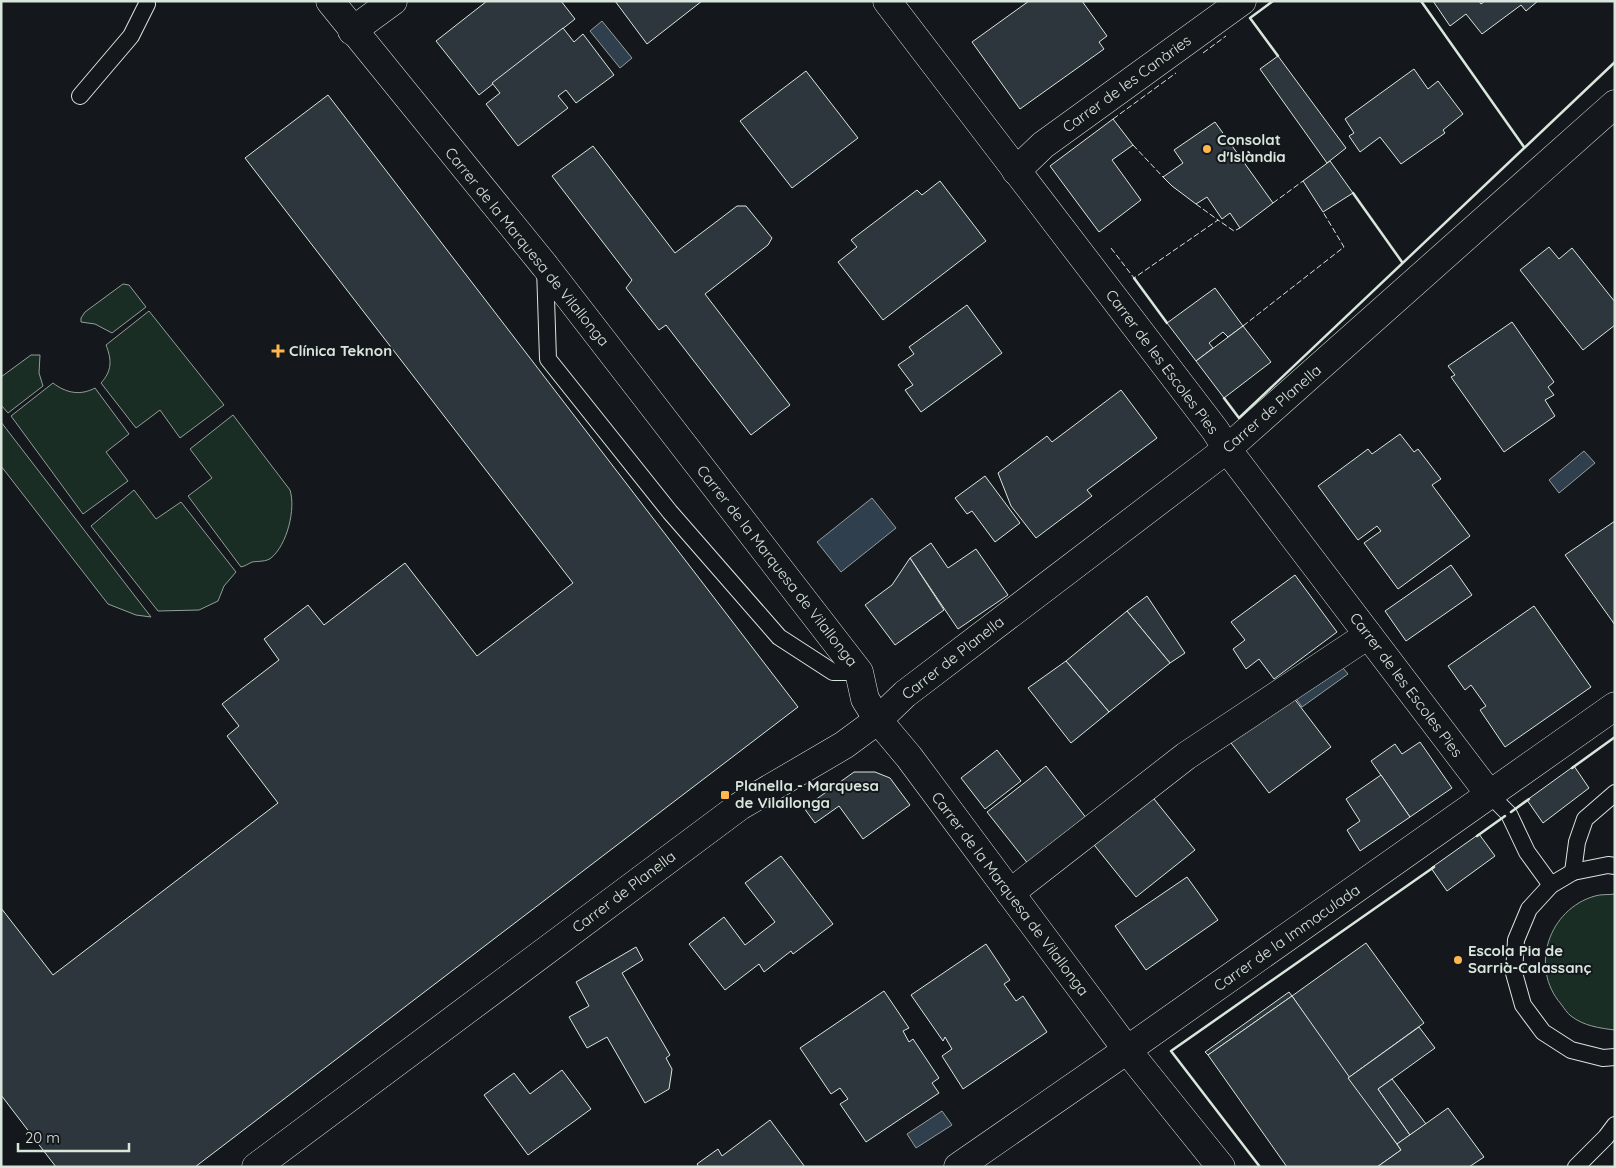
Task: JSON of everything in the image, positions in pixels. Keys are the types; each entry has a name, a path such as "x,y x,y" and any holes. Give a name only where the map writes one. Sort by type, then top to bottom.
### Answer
{"street":[{"name":"Carrer de la Marquesa de Vilallonga","path":"330,1 352,31 545,266 859,672 866,699 878,720 909,757 1127,1050 1221,1167"},
{"path":"352,31 393,1"},
{"name":"Carrer de les Escoles Pies","path":"888,1 1490,795"},
{"name":"Carrer de les Canàries","path":"1016,171 1043,145 1242,1"},
{"name":"Carrer de Planella","path":"256,1167 740,806 844,745 878,720 905,694 1227,449 1615,104"},
{"path":"1010,893 1186,756 1368,635"},
{"name":"Carrer de la Immaculada","path":"958,1167 1615,706"}],"lane":[{"path":"80,96 131,36 147,4"},
{"path":"545,266 548,359 670,512 779,637 833,672 859,672"},
{"path":"1573,872 1577,842 1585,820 1615,793"},
{"path":"1490,795 1509,814 1527,852 1551,885"},
{"path":"1615,866 1608,865 1573,872 1551,885 1529,909 1516,940 1514,973 1524,1005 1543,1032 1571,1050 1603,1058 1615,1057"},
{"path":"1576,1167 1606,1137 1615,1125"}],"green space":[{"path":"123,284 129,285 146,307 112,333 95,324 81,322 85,312"},
{"path":"149,311 224,405 180,438 160,410 136,428 101,383 105,379 110,365 106,345"},
{"path":"31,355 40,355 39,373 43,386 8,413 1,405 1,377"},
{"path":"53,383 68,391 79,393 95,388 129,434 106,452 128,481 83,514 11,416"},
{"path":"233,415 290,490 292,498 289,526 282,545 277,552 269,559 252,562 241,567 188,496 212,478 190,449"},
{"path":"1,422 151,617 136,615 108,604 1,466"},
{"path":"134,490 156,519 181,502 236,572 224,586 218,601 199,610 158,611 91,526"},
{"path":"1615,894 1615,1030 1586,1024 1568,1013 1551,989 1546,973 1546,957 1549,941 1556,926 1566,913 1579,903 1595,896"}],"water":[{"path":"602,21 632,58 620,68 590,31"},
{"path":"1584,451 1595,463 1559,493 1549,480"},
{"path":"872,498 896,528 841,572 817,542"},
{"path":"1338,662 1348,674 1302,707 1293,694"},
{"path":"942,1111 952,1125 916,1148 907,1134"}],"building":[{"path":"487,1 561,1 575,19 479,95 436,41"},
{"path":"615,1 702,1 647,44"},
{"path":"1029,1 1082,1 1107,36 1099,42 1104,49 1020,109 972,42"},
{"path":"1433,1 1479,1 1481,4 1485,1 1538,1 1526,11 1521,5 1482,34 1466,14 1450,26"},
{"path":"563,28 574,42 583,34 614,75 576,103 566,90 558,96 568,108 518,146 486,104 500,93 492,83"},
{"path":"1278,56 1346,148 1327,163 1260,69"},
{"path":"1414,69 1428,89 1438,81 1463,114 1443,130 1445,133 1401,164 1380,137 1360,152 1349,136 1354,133 1345,119"},
{"path":"806,71 858,138 792,188 740,121"},
{"path":"328,95 798,707 195,1167 56,1167 1,1095 1,908 53,975 278,803 227,736 239,726 222,704 279,660 264,639 308,605 324,625 405,563 477,656 573,583 245,158"},
{"path":"1113,119 1133,145 1112,160 1141,200 1099,232 1050,166"},
{"path":"1215,122 1273,203 1240,228 1230,213 1222,219 1207,197 1196,204 1163,177 1183,163 1174,150"},
{"path":"593,146 675,253 737,206 746,206 772,238 768,245 705,294 790,405 751,435 666,325 659,330 626,288 632,280 552,176"},
{"path":"1330,161 1353,193 1323,212 1303,181"},
{"path":"940,181 986,241 883,320 838,262 857,247 851,240 917,190 922,195"},
{"path":"1549,247 1559,259 1572,248 1615,302 1615,325 1583,350 1520,270"},
{"path":"1215,288 1243,326 1228,337 1223,332 1209,343 1213,348 1196,361 1167,323"},
{"path":"967,305 1002,353 921,412 905,390 913,385 898,365 914,354 909,347"},
{"path":"1512,322 1554,382 1548,387 1554,395 1545,400 1555,416 1504,452 1451,377 1455,375 1448,366"},
{"path":"1243,326 1271,362 1224,398 1196,361"},
{"path":"1121,390 1157,438 1087,490 1092,496 1036,538 1011,506 998,473 1047,436 1052,442"},
{"path":"1400,434 1414,452 1418,449 1441,479 1432,485 1470,536 1398,589 1364,543 1381,531 1377,526 1358,540 1318,486 1368,449 1372,454"},
{"path":"985,476 1020,523 995,542 972,511 967,514 955,498"},
{"path":"1615,521 1615,625 1565,555"},
{"path":"931,543 948,568 976,549 1008,595 958,629 910,558"},
{"path":"910,558 944,610 895,645 865,605 892,585"},
{"path":"1451,565 1472,595 1406,641 1385,611"},
{"path":"1295,575 1337,632 1274,679 1259,659 1246,669 1233,649 1245,640 1231,622"},
{"path":"1147,596 1185,653 1170,663 1127,611"},
{"path":"1534,606 1591,687 1505,747 1480,710 1486,706 1471,685 1465,690 1448,666"},
{"path":"1127,611 1170,663 1109,712 1066,661"},
{"path":"1066,661 1109,712 1071,743 1028,688"},
{"path":"1290,693 1331,747 1269,793 1228,739"},
{"path":"1420,742 1452,788 1410,817 1371,761 1395,744 1402,754"},
{"path":"997,750 1021,781 985,809 961,778"},
{"path":"1046,766 1087,819 1029,865 987,812"},
{"path":"1574,766 1589,788 1543,823 1527,800"},
{"path":"854,772 875,772 890,778 910,805 863,839 839,806 815,823 804,808"},
{"path":"1381,775 1410,817 1360,851 1347,830 1360,821 1346,799"},
{"path":"1150,794 1195,850 1136,897 1091,841"},
{"path":"1479,834 1495,856 1447,891 1431,868"},
{"path":"781,856 833,924 793,954 791,951 764,972 759,964 725,990 689,944 724,917 745,945 775,922 745,883"},
{"path":"1187,877 1218,920 1146,970 1115,926"},
{"path":"1366,943 1424,1023 1348,1078 1292,996"},
{"path":"986,944 1010,980 1004,984 1016,1001 1023,996 1047,1032 963,1089 942,1056 952,1049 945,1037 943,1041 911,995"},
{"path":"636,947 643,960 622,973 670,1055 666,1058 672,1069 669,1089 645,1103 607,1037 587,1048 569,1017 589,1006 576,982"},
{"path":"884,991 909,1028 903,1031 909,1042 913,1039 939,1078 932,1083 939,1093 866,1142 840,1104 848,1099 840,1088 831,1094 800,1048"},
{"path":"1289,992 1292,996 1208,1055 1205,1052"},
{"path":"1292,996 1401,1150 1377,1167 1287,1167 1208,1055"},
{"path":"1419,1027 1435,1048 1378,1089 1410,1135 1397,1144 1348,1078"},
{"path":"562,1070 591,1109 528,1155 484,1095 514,1073 530,1094"},
{"path":"1392,1079 1426,1124 1410,1135 1378,1089"},
{"path":"1448,1108 1484,1157 1469,1167 1377,1167 1401,1150 1397,1144"},
{"path":"770,1120 805,1167 699,1167 697,1164 718,1149 722,1156"}],"fence":[{"path":"1203,53 1226,36"},
{"path":"1113,119 1176,73"},
{"path":"1133,145 1163,177"},
{"path":"1273,203 1303,181"},
{"path":"1196,204 1218,220"},
{"path":"1243,326 1344,247 1323,212"},
{"path":"1111,248 1134,278 1218,220 1234,231 1240,228"}],"wall":[{"path":"1273,1 1250,18 1278,56"},
{"path":"1421,1 1524,147"},
{"path":"1224,398 1239,418 1615,62"},
{"path":"1353,193 1402,262"},
{"path":"1134,278 1167,323"},
{"path":"1572,768 1615,737"},
{"path":"1511,812 1529,799"},
{"path":"1477,836 1505,816"},
{"path":"1260,1167 1171,1051 1434,867"}],"place":[{"name":"Consolat d'Islàndia","path":"1207,149"},
{"name":"Clínica Teknon","path":"278,351"},
{"name":"Planella - Marquesa de Vilallonga","path":"725,795"},
{"name":"Escola Pia de Sarrià-Calassanç","path":"1458,960"}]}
